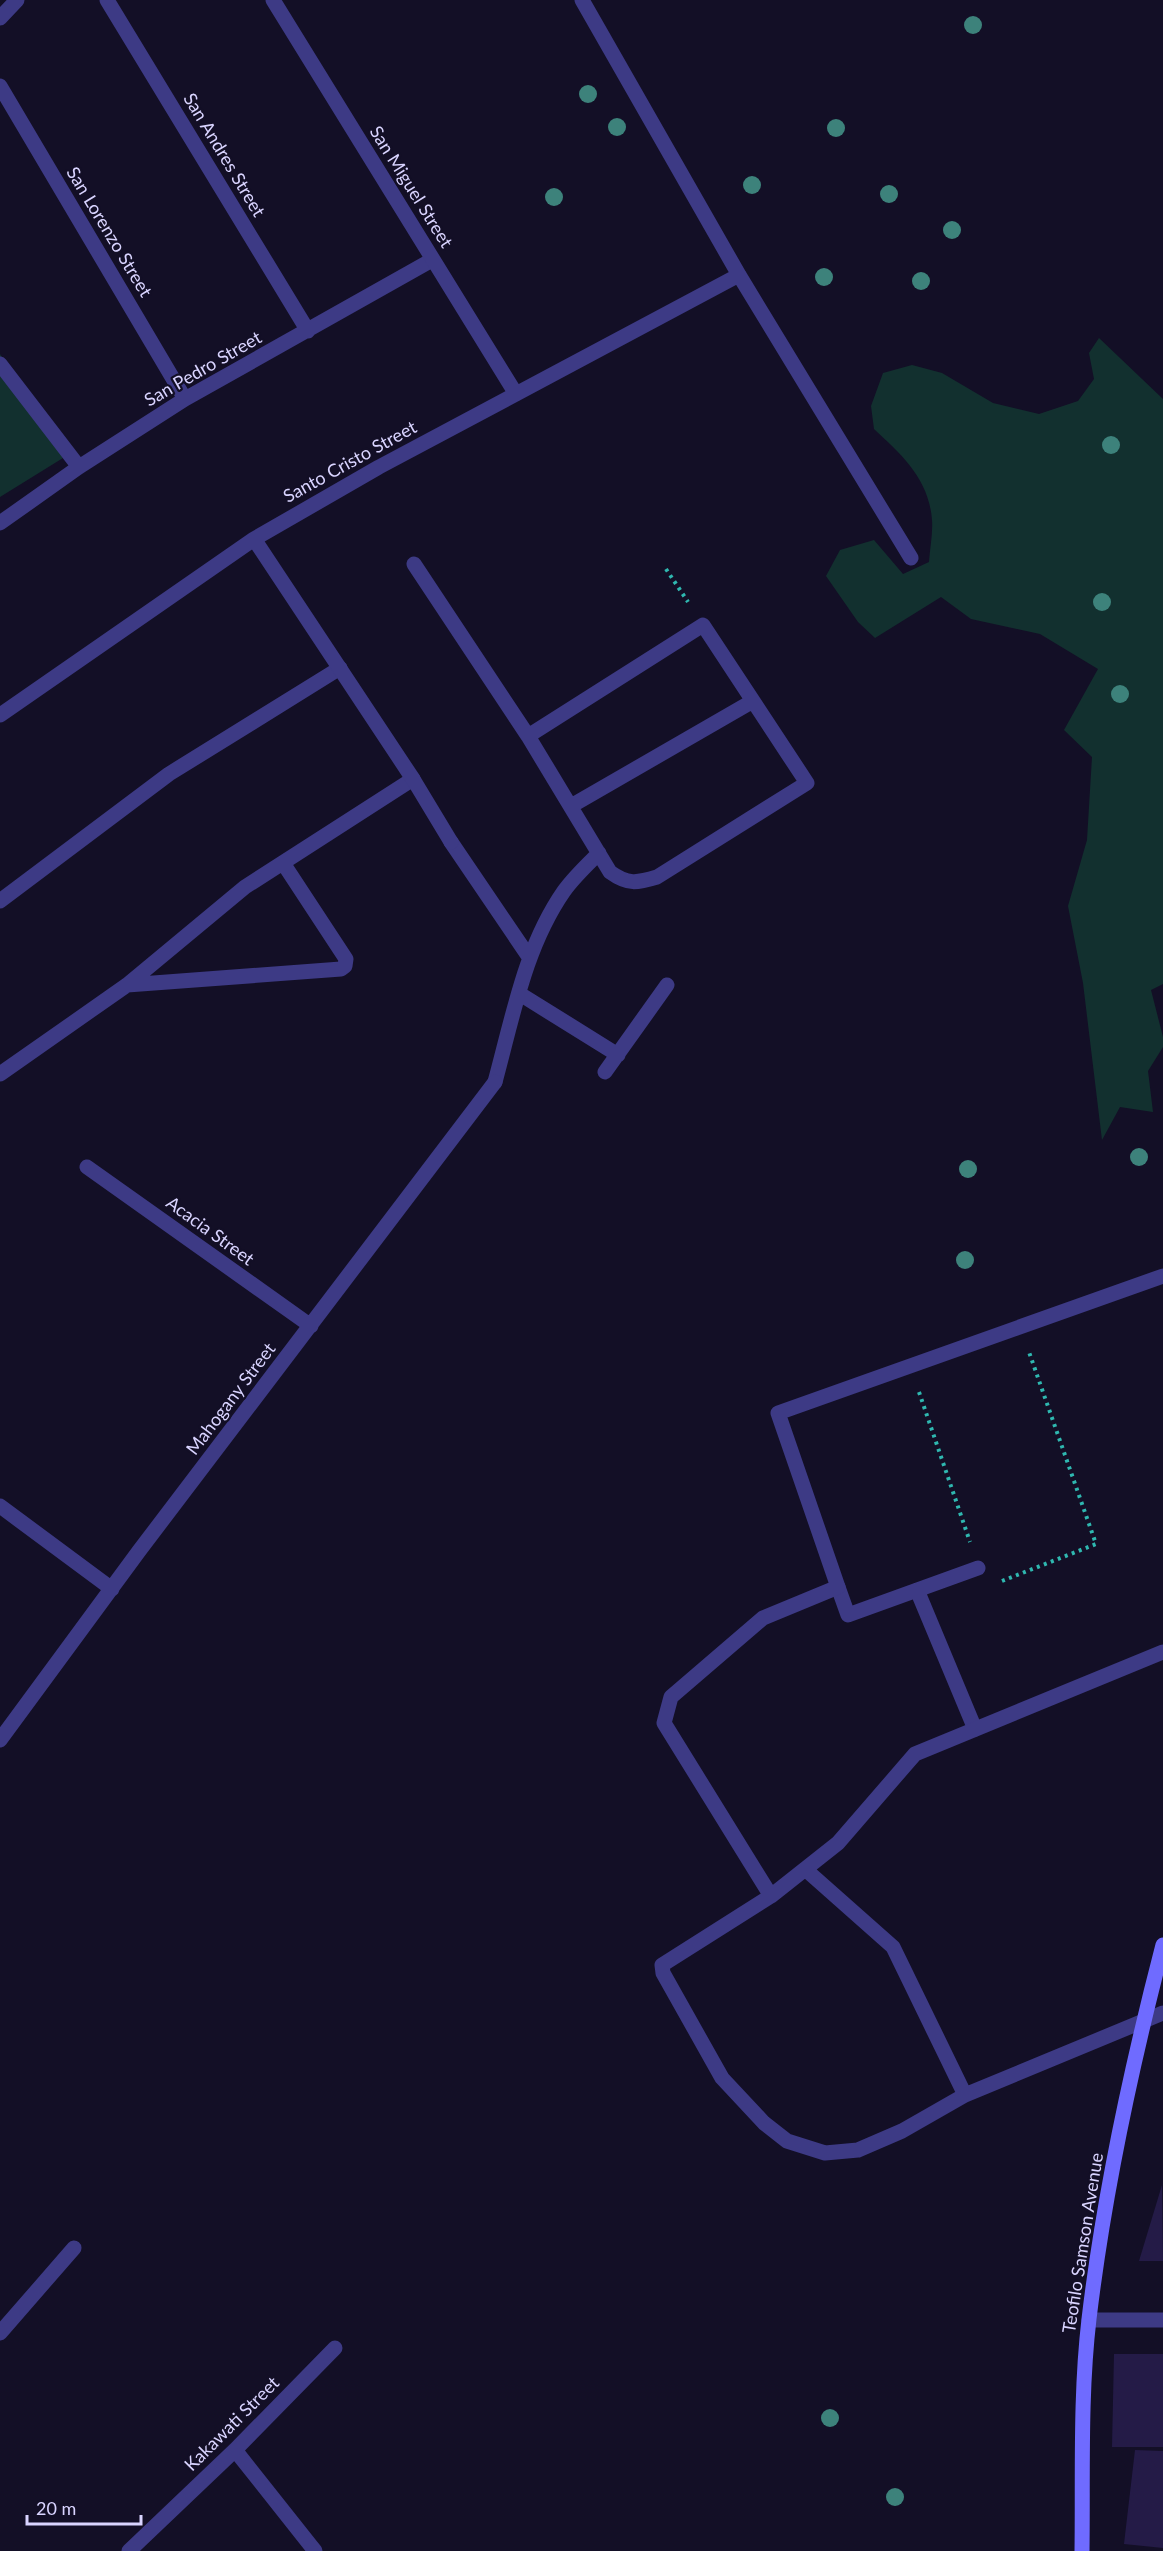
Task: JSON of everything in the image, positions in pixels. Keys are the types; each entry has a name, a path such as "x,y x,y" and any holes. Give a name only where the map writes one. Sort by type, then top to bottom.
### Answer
{"main road":[{"name":"Teofilo Samson Avenue","path":"1082,2551 1083,2406 1089,2320 1105,2211 1144,2021 1163,1945"}],"street":[{"path":"0,18 17,0"},
{"name":"San Andres Street","path":"107,0 308,331"},
{"name":"San Miguel Street","path":"273,0 516,394"},
{"path":"582,0 739,274 911,558"},
{"name":"San Lorenzo Street","path":"0,86 185,399"},
{"name":"San Pedro Street","path":"0,523 79,467 185,399 432,260"},
{"name":"Santo Cristo Street","path":"0,714 254,539 379,467 739,274"},
{"path":"0,364 79,467"},
{"path":"254,539 451,842 529,957"},
{"path":"414,564 528,736 610,872 624,881 640,882 657,877 807,783 703,625 528,736"},
{"path":"0,901 170,774 340,668"},
{"path":"571,806 753,701"},
{"path":"0,1074 127,985 245,887 412,779"},
{"path":"599,853 565,889 545,921 529,957 520,994 618,1055"},
{"path":"127,985 341,969 345,966 346,959 283,863"},
{"path":"605,1072 667,985"},
{"name":"Mahogany Street","path":"0,1740 495,1082 520,994"},
{"name":"Acacia Street","path":"87,1167 311,1326"},
{"path":"978,1568 848,1616 778,1413 1163,1276"},
{"path":"0,1506 112,1589"},
{"path":"771,1896 664,1723 671,1697 763,1618 838,1587"},
{"path":"917,1590 975,1729"},
{"path":"1163,1652 915,1754 838,1843 771,1896 662,1965 663,1973 722,2078 764,2123 787,2141 825,2153 858,2150 902,2132 965,2095 1163,2013"},
{"path":"805,1869 893,1947 965,2095"},
{"path":"0,2333 74,2248"},
{"path":"1089,2320 1163,2320"},
{"name":"Kakawati Street","path":"129,2551 235,2450 334,2348"},
{"path":"235,2450 315,2551"}],"path":[{"path":"666,569 703,625"},
{"path":"910,1366 978,1568 987,1587 1096,1544 1020,1327"}],"green space":[{"path":"1099,338 1163,399 1163,984 1151,990 1163,1037 1163,1047 1148,1071 1153,1112 1120,1107 1102,1140 1083,983 1068,906 1087,840 1092,757 1064,730 1098,669 1040,634 971,619 941,597 875,638 858,622 826,576 840,550 874,540 903,574 929,562 932,520 926,492 904,458 874,429 871,406 883,373 912,365 942,373 993,403 1039,414 1078,401 1094,379 1089,353"},
{"path":"0,354 63,458 0,497"}],"building":[{"path":"1162,2185 1163,2261 1139,2261"},
{"path":"1114,2354 1163,2354 1163,2447 1112,2447"},
{"path":"1135,2450 1163,2451 1163,2548 1124,2544"}]}
